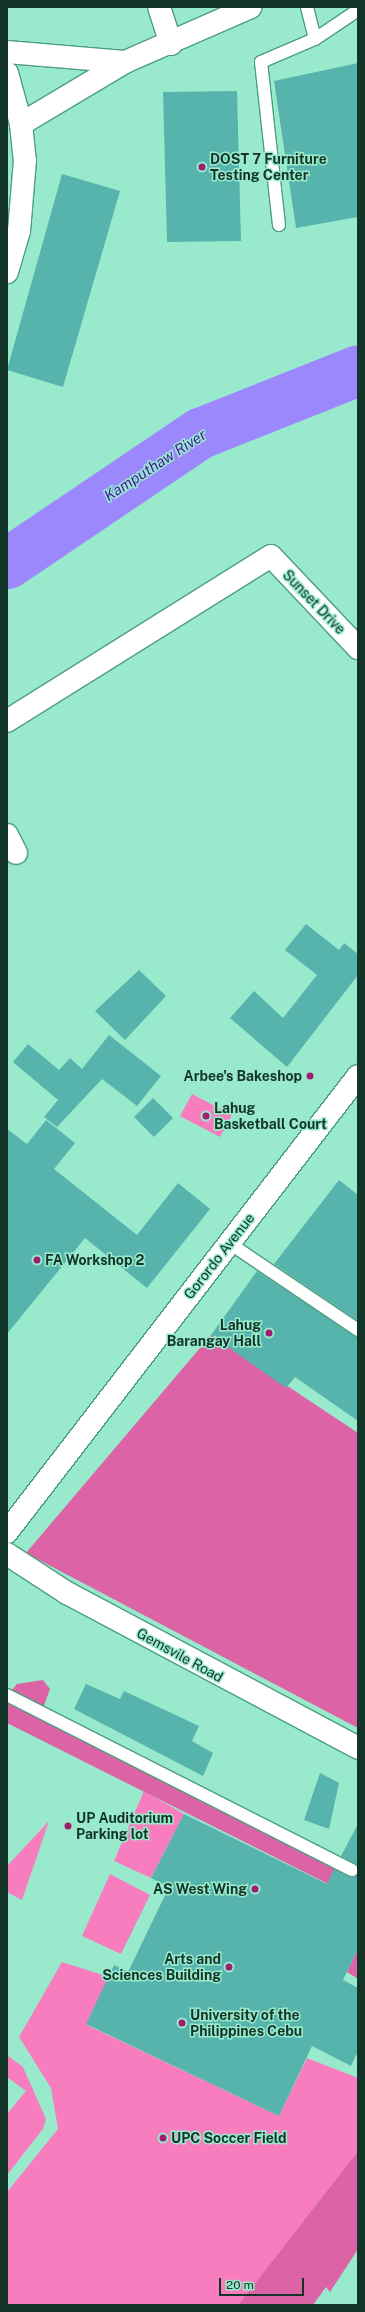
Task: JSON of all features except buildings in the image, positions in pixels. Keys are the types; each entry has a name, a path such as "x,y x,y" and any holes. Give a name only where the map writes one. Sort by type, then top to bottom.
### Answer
{"street":[{"path":"159,7 172,44"},
{"path":"21,124 125,62 172,44 251,7"},
{"path":"7,52 125,62"},
{"path":"7,72 21,124 24,196 7,272"},
{"name":"Sunset Drive","path":"7,720 271,556 358,648"},
{"name":"Gorordo Avenue","path":"7,1532 229,1243 356,1084"},
{"name":"Gemsvile Road","path":"7,1554 67,1593 358,1748"}],"lane":[{"path":"307,7 315,40"},
{"path":"279,225 261,62 315,40 358,10"},
{"path":"229,1243 358,1330"},
{"path":"7,1695 352,1870"}],"shaded area":[{"name":"Lahug Basketball Court","path":"192,1094 232,1115 220,1137 180,1116"},
{"path":"211,1335 358,1433 358,1728 26,1553"},
{"path":"43,1680 50,1689 43,1708 358,1868 358,1899 7,1723 7,1696 17,1684"},
{"path":"144,1791 184,1814 151,1878 114,1861"},
{"path":"49,1821 22,1900 7,1892 7,1866"},
{"path":"110,1874 150,1895 121,1954 82,1936"},
{"path":"358,1949 358,1979 347,1972"},
{"name":"UPC Soccer Field","path":"62,1962 109,1977 87,2025 279,2116 307,2058 358,2078 358,2151 238,2305 7,2305 7,2192 58,2129 51,2088 19,2037"},
{"path":"7,2055 23,2067 46,2119 43,2129 7,2175 7,2114 26,2091 7,2077"},
{"path":"358,2151 358,2249 330,2292 326,2287 313,2305 238,2305"}],"waterway":[{"name":"Kamputhaw River","path":"7,563 200,433 358,370"}],"place":[{"name":"DOST 7 Furniture Testing Center","path":"202,167"},
{"name":"Arbee's Bakeshop","path":"310,1076"},
{"name":"Lahug Basketball Court","path":"206,1116"},
{"name":"FA Workshop 2","path":"37,1260"},
{"name":"Lahug Barangay Hall","path":"269,1333"},
{"name":"UP Auditorium Parking lot","path":"68,1826"},
{"name":"AS West Wing","path":"255,1889"},
{"name":"Arts and Sciences Building","path":"229,1967"},
{"name":"University of the Philippines Cebu","path":"182,2023"},
{"name":"UPC Soccer Field","path":"163,2138"}]}
